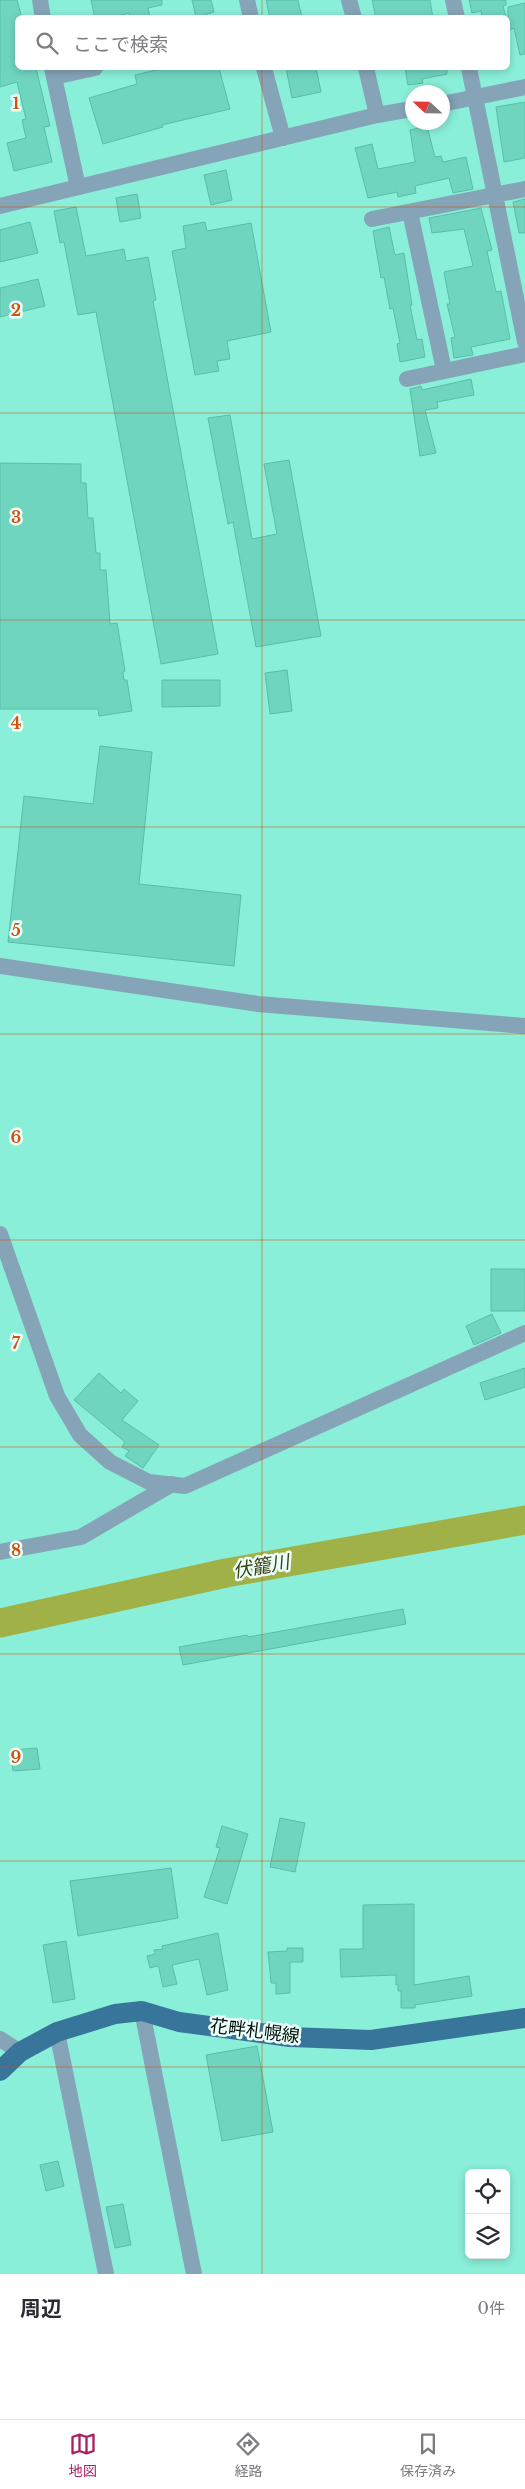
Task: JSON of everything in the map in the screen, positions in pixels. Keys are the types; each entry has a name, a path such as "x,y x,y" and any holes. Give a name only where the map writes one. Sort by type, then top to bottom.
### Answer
{"main road":[{"name":"花畔札幌線","path":"0,2071 20,2052 57,2032 116,2014 142,2011 179,2022 290,2037 371,2040 525,2018"}],"street":[{"path":"40,0 42,15"},
{"path":"248,0 250,15"},
{"path":"349,0 353,15"},
{"path":"453,0 456,15"},
{"path":"74,70 53,72 78,187"},
{"path":"265,70 283,138"},
{"path":"366,70 377,115"},
{"path":"470,70 477,99 525,342"},
{"path":"450,103 477,99 525,87"},
{"path":"0,206 377,115 405,110"},
{"path":"372,219 525,189"},
{"path":"410,212 444,370"},
{"path":"407,378 525,354"},
{"path":"0,966 258,1004 525,1026"},
{"path":"0,1234 57,1396 80,1435 110,1462 149,1482 185,1486 525,1333"},
{"path":"0,1552 81,1537 172,1484"},
{"path":"142,2011 194,2274"},
{"path":"57,2032 106,2274"},
{"path":"0,2039 20,2052"}],"building":[{"path":"0,0 17,0 21,15 15,15 15,70 36,70 50,126 44,127 52,162 14,171 7,143 26,138 22,120 26,119 17,82 0,87"},
{"path":"91,0 162,0 162,5 148,8 149,15 130,15 129,13 122,15 94,15"},
{"path":"192,0 211,0 214,12 196,15"},
{"path":"266,0 298,0 301,15 269,15"},
{"path":"372,0 430,0 432,15 375,15"},
{"path":"469,0 506,0 506,5 503,6 505,15 482,15 481,11 472,13"},
{"path":"525,3 525,54 520,55 514,28 510,29 508,7"},
{"path":"156,70 220,70 230,109 162,125 163,127 103,144 89,98 137,84 135,75"},
{"path":"286,70 316,70 321,92 292,98"},
{"path":"405,70 447,70 447,74 422,79 423,83 408,85"},
{"path":"525,102 525,158 504,162 496,107"},
{"path":"410,130 428,130 435,157 441,156 443,162 466,157 473,189 453,193 449,178 415,186 416,193 398,197 397,192 368,198 355,148 372,144 378,169 415,162"},
{"path":"226,170 232,200 211,205 204,175"},
{"path":"137,194 141,218 120,222 116,198"},
{"path":"525,199 525,233 519,233 513,202"},
{"path":"76,207 86,256 124,249 126,261 148,257 156,300 153,301 218,654 161,664 96,312 78,315 64,242 60,243 54,211"},
{"path":"481,208 492,250 487,251 496,292 501,291 510,339 471,347 473,355 454,358 451,338 455,337 447,304 450,304 444,272 473,266 464,229 432,233 429,218"},
{"path":"30,222 38,253 0,262 0,230"},
{"path":"205,222 207,231 251,223 271,332 227,341 230,359 217,361 219,371 195,375 172,251 186,248 183,226"},
{"path":"389,227 395,255 404,253 412,305 410,305 417,340 422,339 425,357 400,362 397,344 400,343 393,308 390,309 384,277 381,278 373,231"},
{"path":"38,279 45,306 0,317 0,288"},
{"path":"471,379 474,395 437,402 438,408 425,410 436,453 420,456 410,389 421,386 422,390"},
{"path":"230,415 252,539 277,534 264,464 289,460 321,636 256,647 233,522 228,524 208,418"},
{"path":"0,463 81,464 81,483 86,483 88,518 93,518 96,553 100,553 100,570 106,570 110,624 117,623 125,671 123,672 124,680 127,680 132,711 99,716 98,709 0,709"},
{"path":"287,670 292,711 270,714 265,673"},
{"path":"162,680 220,680 220,706 162,707"},
{"path":"100,746 152,752 139,884 241,895 234,966 8,942 24,796 93,804"},
{"path":"491,1269 525,1269 525,1311 491,1311"},
{"path":"492,1314 501,1333 474,1345 466,1326"},
{"path":"525,1368 525,1387 485,1400 480,1383"},
{"path":"99,1373 121,1393 124,1389 138,1401 122,1420 159,1445 143,1468 125,1456 129,1451 122,1447 125,1442 74,1400"},
{"path":"403,1609 406,1624 183,1665 179,1647 247,1635 248,1637"},
{"path":"37,1748 40,1769 13,1771 11,1750"},
{"path":"280,1818 305,1823 295,1872 270,1867"},
{"path":"222,1826 248,1834 227,1904 204,1897 220,1848 216,1847"},
{"path":"171,1868 178,1918 78,1936 70,1881"},
{"path":"414,1904 414,1985 469,1976 472,1996 415,2005 415,2008 401,2008 401,1991 398,1991 398,1985 396,1985 396,1975 341,1977 340,1949 363,1949 363,1905"},
{"path":"218,1933 228,1990 207,1995 199,1959 172,1965 177,1984 163,1987 159,1968 157,1966 150,1968 147,1956 155,1954 154,1950 163,1949 162,1946"},
{"path":"66,1941 75,1999 53,2003 43,1945"},
{"path":"287,1948 303,1948 303,1962 290,1962 290,1993 276,1994 276,1983 271,1983 268,1952 287,1951"},
{"path":"257,2046 273,2132 222,2141 206,2055"},
{"path":"58,2161 64,2186 46,2191 40,2165"},
{"path":"123,2204 131,2245 115,2248 106,2207"}],"waterway":[{"name":"伏籠川","path":"0,1623 226,1573 525,1520"}]}
